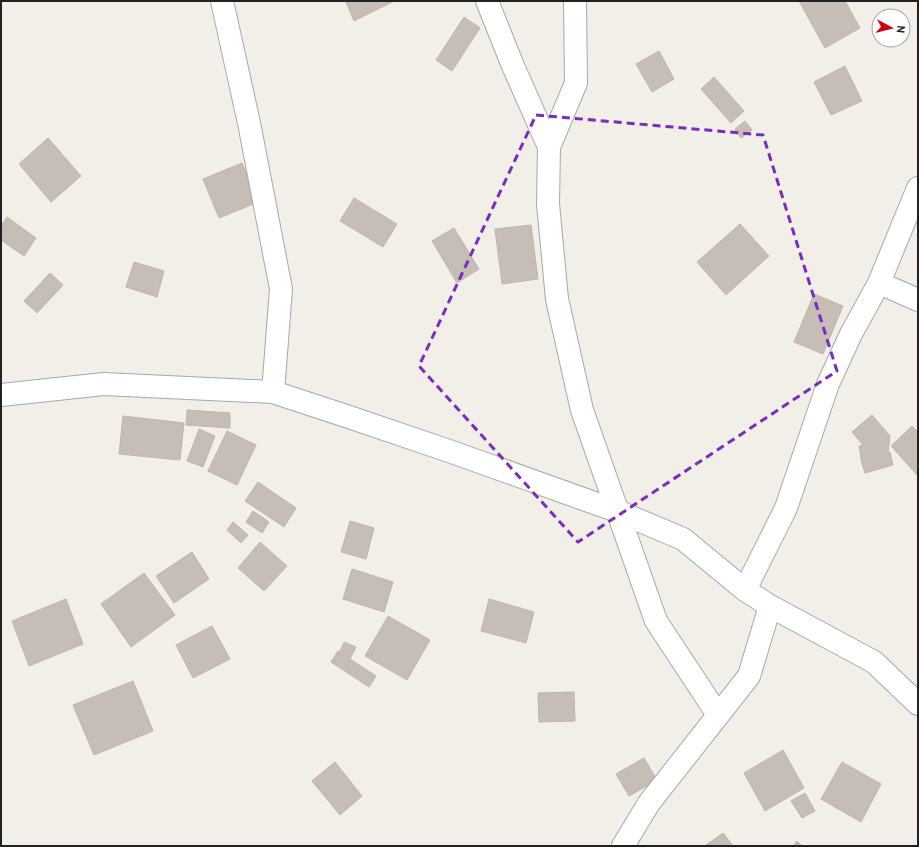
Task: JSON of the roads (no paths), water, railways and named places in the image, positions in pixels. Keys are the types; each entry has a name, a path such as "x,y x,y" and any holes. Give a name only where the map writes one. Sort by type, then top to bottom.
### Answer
{"street":[{"path":"222,1 249,123 281,289 273,392"},
{"path":"487,1 513,66 549,147"},
{"path":"575,1 576,82 549,147 548,204 557,299 582,410 656,621 718,715"},
{"path":"745,590 786,508 828,384 851,334 879,283 918,188"},
{"path":"879,283 918,300"},
{"path":"1,395 104,384 273,392 449,450 617,511 683,539 745,590 770,606 874,662 918,704"},
{"path":"623,846 649,803 749,676 770,606"}]}
